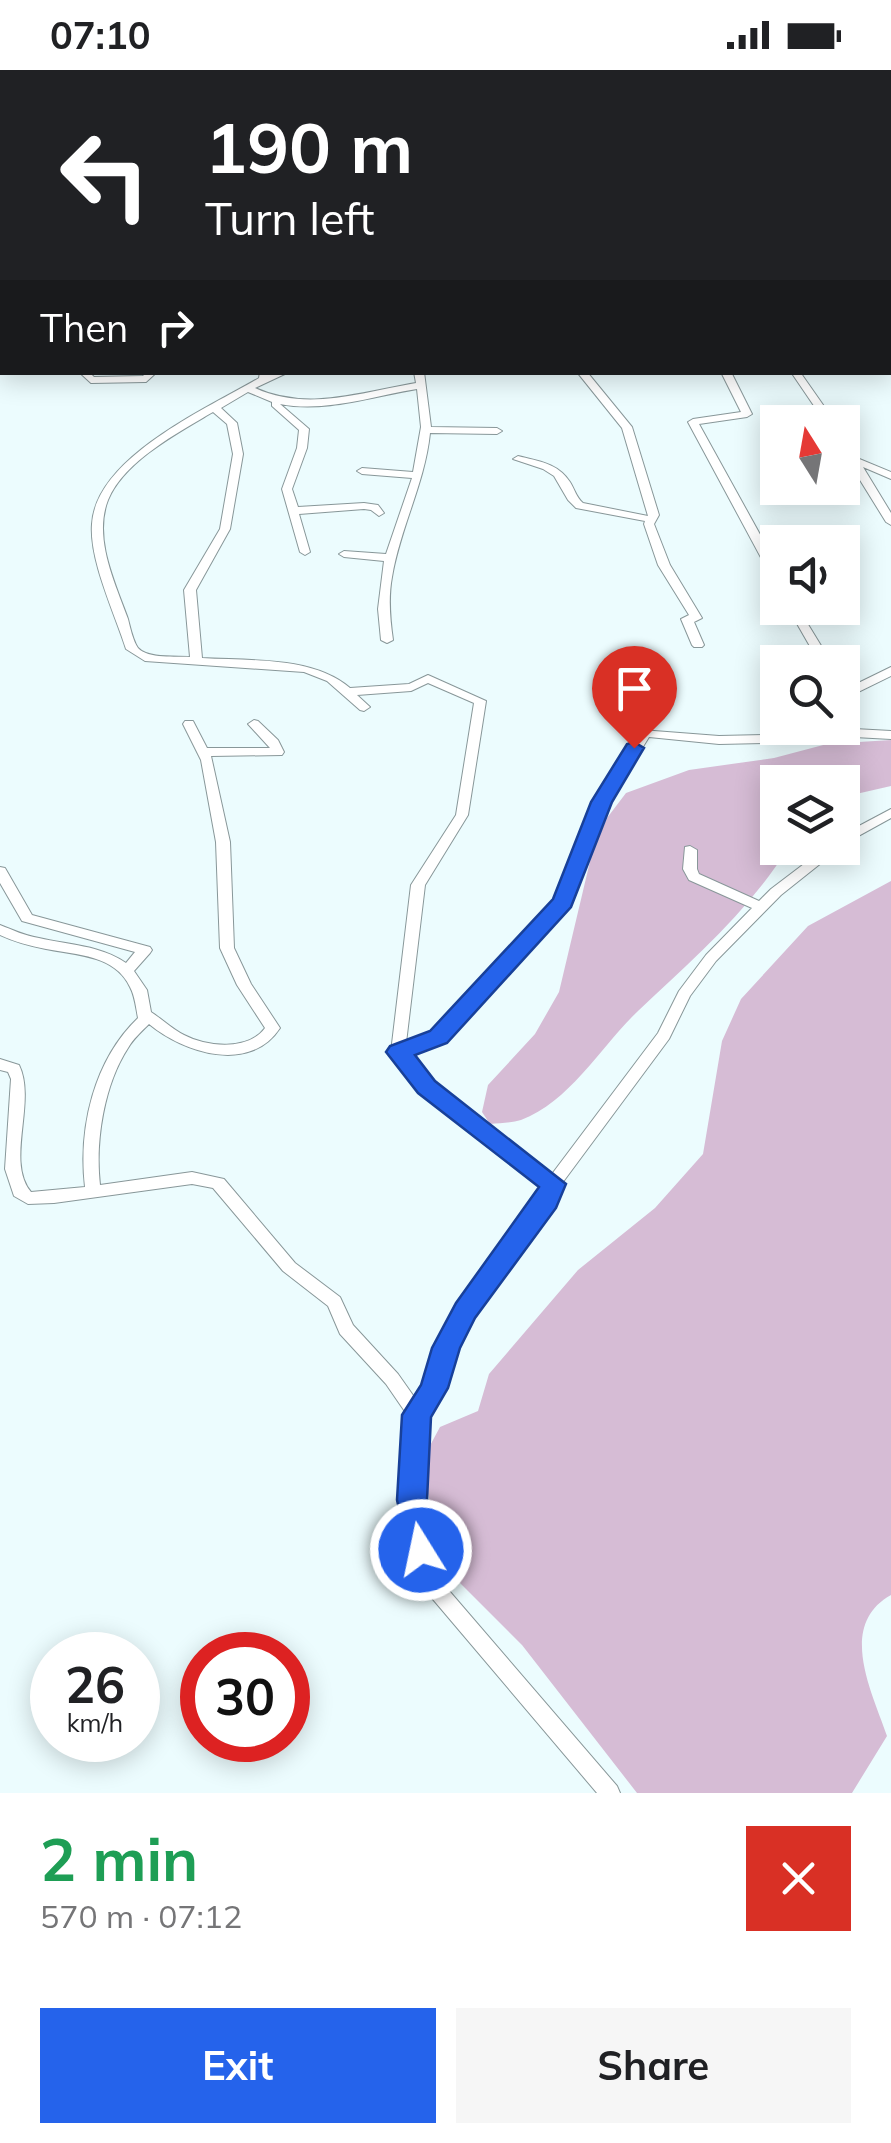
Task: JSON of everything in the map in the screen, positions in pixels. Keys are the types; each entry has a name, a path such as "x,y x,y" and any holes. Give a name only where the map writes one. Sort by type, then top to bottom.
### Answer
{"street":[{"path":"86,375 91,380 146,379 150,375"},
{"path":"584,375 627,427 654,515 650,519"},
{"path":"728,375 747,414 693,422 760,545"},
{"path":"797,375 818,405"},
{"path":"264,376 249,389 156,442 113,482 97,519 132,649 145,657 306,669 331,678 364,707"},
{"path":"274,403 352,398 420,379 426,430 382,588 388,640"},
{"path":"249,389 274,403 304,429 287,489 305,552"},
{"path":"196,658 190,590 224,529 238,454 232,423 216,409"},
{"path":"426,430 496,432"},
{"path":"518,459 552,468 563,479 572,501 580,506 650,519"},
{"path":"860,462 891,476"},
{"path":"362,471 416,475"},
{"path":"860,471 891,522"},
{"path":"293,511 364,506 374,507 379,513"},
{"path":"650,519 664,565 696,618 687,619 698,645"},
{"path":"344,554 390,558"},
{"path":"860,685 891,670"},
{"path":"349,692 410,687 428,679 480,702 462,814 418,884 398,1052 427,1087 555,1179"},
{"path":"145,1015 159,1021 176,1038 218,1049 261,1042 273,1028 244,985 228,948 225,860 204,752 189,724"},
{"path":"204,752 278,752 274,742 254,724"},
{"path":"860,732 891,735"},
{"path":"398,1052 439,1037 563,902 602,802 645,733 719,740 760,739"},
{"path":"860,830 891,814"},
{"path":"690,850 694,877 761,907"},
{"path":"610,1793 438,1591 421,1550 412,1500 417,1415 434,1388 446,1348 466,1310 547,1201 555,1179 664,1035 684,994 711,958 761,907 812,865"},
{"path":"0,871 27,918 146,950 127,970"},
{"path":"0,930 16,938 103,955 127,970 144,1002 145,1015 127,1037 93,1120 89,1152 93,1190"},
{"path":"0,1064 14,1069 18,1079 7,1163 13,1179 28,1198 192,1178 218,1183 288,1267 334,1302 346,1329 392,1379 417,1415"}],"shaded area":[{"path":"891,740 891,786 860,793 860,765 760,765 760,865 777,865 773,871 719,934 624,1025 555,1100 521,1120 490,1124 482,1112 488,1085 535,1034 559,992 592,853 607,818 626,793 689,770 774,758 823,745 860,745 860,742"},
{"path":"891,881 891,1595 875,1608 865,1624 862,1641 867,1680 887,1736 852,1793 637,1793 522,1645 446,1569 425,1481 426,1453 440,1427 478,1411 489,1374 578,1270 655,1208 703,1154 722,1041 741,999 808,926"}],"route":[{"path":"421,1550 412,1500 417,1415 434,1388 446,1348 466,1310 496,1264 547,1201 553,1184 427,1087 398,1052 439,1037 563,902 578,853 634,748"}]}
